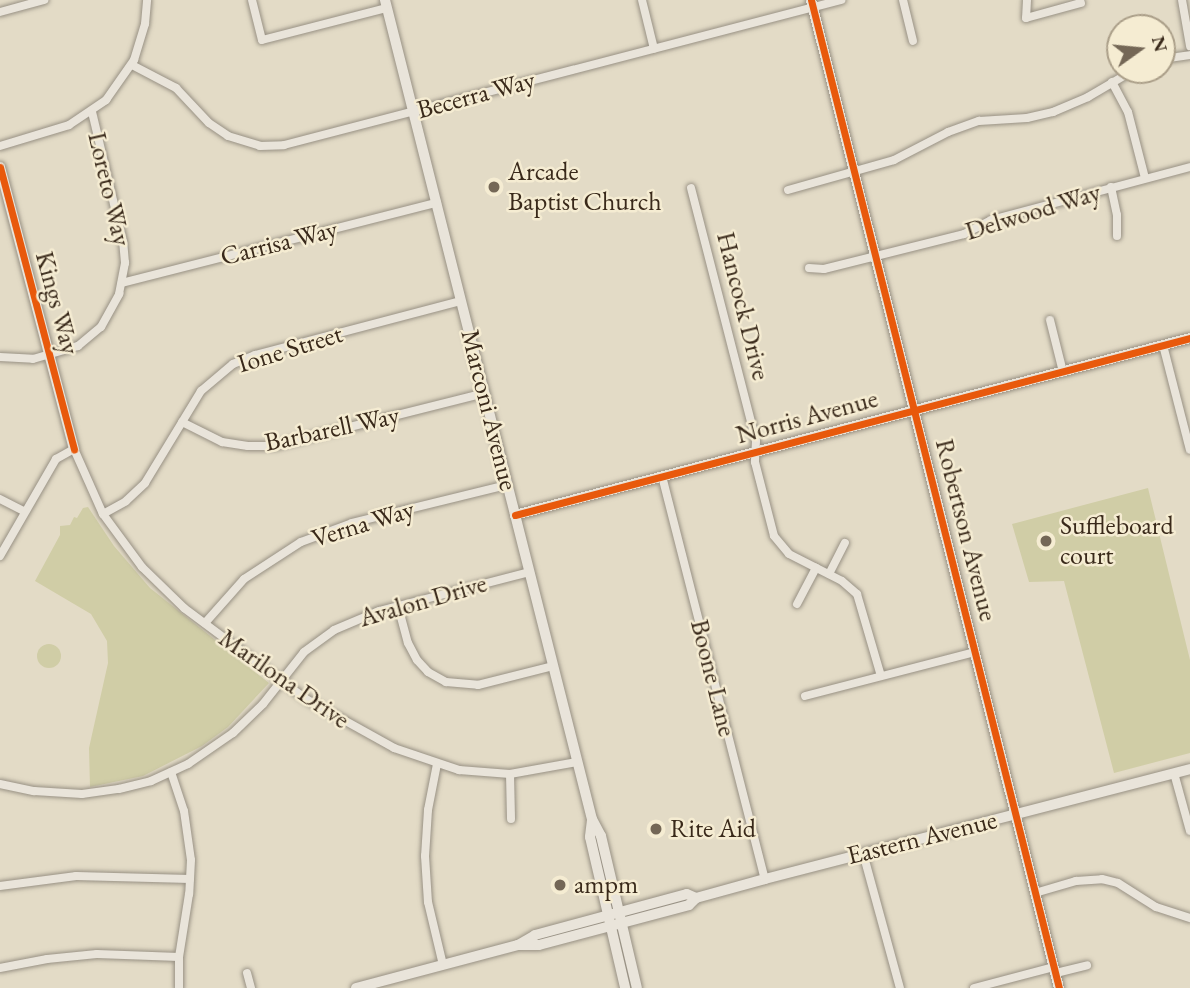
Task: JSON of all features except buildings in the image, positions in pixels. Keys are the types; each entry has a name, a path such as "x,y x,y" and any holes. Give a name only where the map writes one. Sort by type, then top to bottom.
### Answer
{"street":[{"path":"0,12 44,0"},
{"path":"0,146 51,132 92,112 115,90 132,65 142,38 147,0"},
{"path":"252,0 262,40 386,4"},
{"path":"642,0 654,49"},
{"name":"Becerra Way","path":"132,65 176,88 216,129 242,142 260,146 289,144 654,49 812,4 841,0"},
{"path":"903,0 913,41"},
{"path":"1027,0 1026,18 1081,3"},
{"path":"1182,0 1190,46"},
{"name":"Marconi Avenue","path":"386,4 577,762 592,819 601,836 625,988"},
{"name":"Robertson Avenue","path":"812,4 1059,988"},
{"path":"788,190 894,160 948,132 979,121 1027,118 1053,112 1108,84"},
{"path":"1113,84 1128,112 1145,178"},
{"name":"Loreto Way","path":"0,357 23,360 49,356 78,346 92,335 110,314 122,283 123,242 92,112"},
{"name":"Delwood Way","path":"809,268 824,269 964,234 991,220 1190,166"},
{"name":"Kings Way","path":"0,167 74,449"},
{"path":"1111,187 1117,215 1116,236"},
{"name":"Hancock Drive","path":"691,188 756,441 755,462 776,540 789,554 850,586 860,598 881,676"},
{"name":"Carrisa Way","path":"122,283 436,203"},
{"name":"Ione Street","path":"103,514 126,500 145,483 166,454 201,391 214,378 244,359 461,301"},
{"path":"1050,320 1063,372"},
{"name":"Norris Avenue","path":"515,515 1190,338"},
{"path":"1163,345 1189,444"},
{"name":"Barbarell Way","path":"182,422 222,442 274,446 485,393"},
{"path":"0,556 56,459 74,449"},
{"name":"Marilona Drive","path":"74,449 103,514 142,567 205,623 280,681 358,730 437,764 474,773 510,774 577,762"},
{"name":"Boone Lane","path":"662,476 765,879"},
{"name":"Verna Way","path":"205,623 244,579 301,542 352,523 508,485"},
{"path":"0,499 24,511"},
{"path":"829,574 845,543"},
{"path":"797,604 816,568"},
{"name":"Avalon Drive","path":"0,784 34,792 90,794 135,786 171,772 204,755 233,733 304,652 334,630 367,614 530,572"},
{"path":"398,606 408,643 417,660 428,672 446,682 478,685 553,666"},
{"path":"805,696 975,652"},
{"path":"437,764 428,810 425,856 428,904 443,965"},
{"name":"Eastern Avenue","path":"356,988 518,945 539,945 615,919 689,905 696,898 863,852 1190,769"},
{"path":"171,772 187,827 190,879 178,957 179,988"},
{"path":"1174,773 1190,831"},
{"path":"510,774 511,819"},
{"path":"863,852 900,988"},
{"path":"0,886 76,876 190,879"},
{"path":"1035,893 1076,881 1102,879 1118,883 1156,907 1190,918"},
{"name":"Marconi Avenue","path":"615,919 637,988"},
{"path":"0,968 97,954 178,957"},
{"path":"974,988 1087,965"},
{"path":"247,973 251,988"}],"shaded area":[{"path":"1148,488 1190,660 1190,753 1114,773 1064,581 1029,582 1012,524"},
{"path":"88,507 114,546 150,588 269,683 228,727 202,746 143,776 90,787 89,748 108,663 107,641 91,614 35,581 60,535 60,526 70,525 83,508"},
{"path":"44,644 54,644 61,651 61,661 54,668 44,668 37,661 37,651"}],"cycle path":[{"path":"811,0 1059,988"},
{"path":"0,167 74,449"},
{"path":"515,515 1190,338"}],"place":[{"name":"Arcade Baptist Church","path":"494,187"},
{"name":"Suffleboard court","path":"1046,541"},
{"name":"Rite Aid","path":"656,829"},
{"name":"ampm","path":"560,885"}]}
